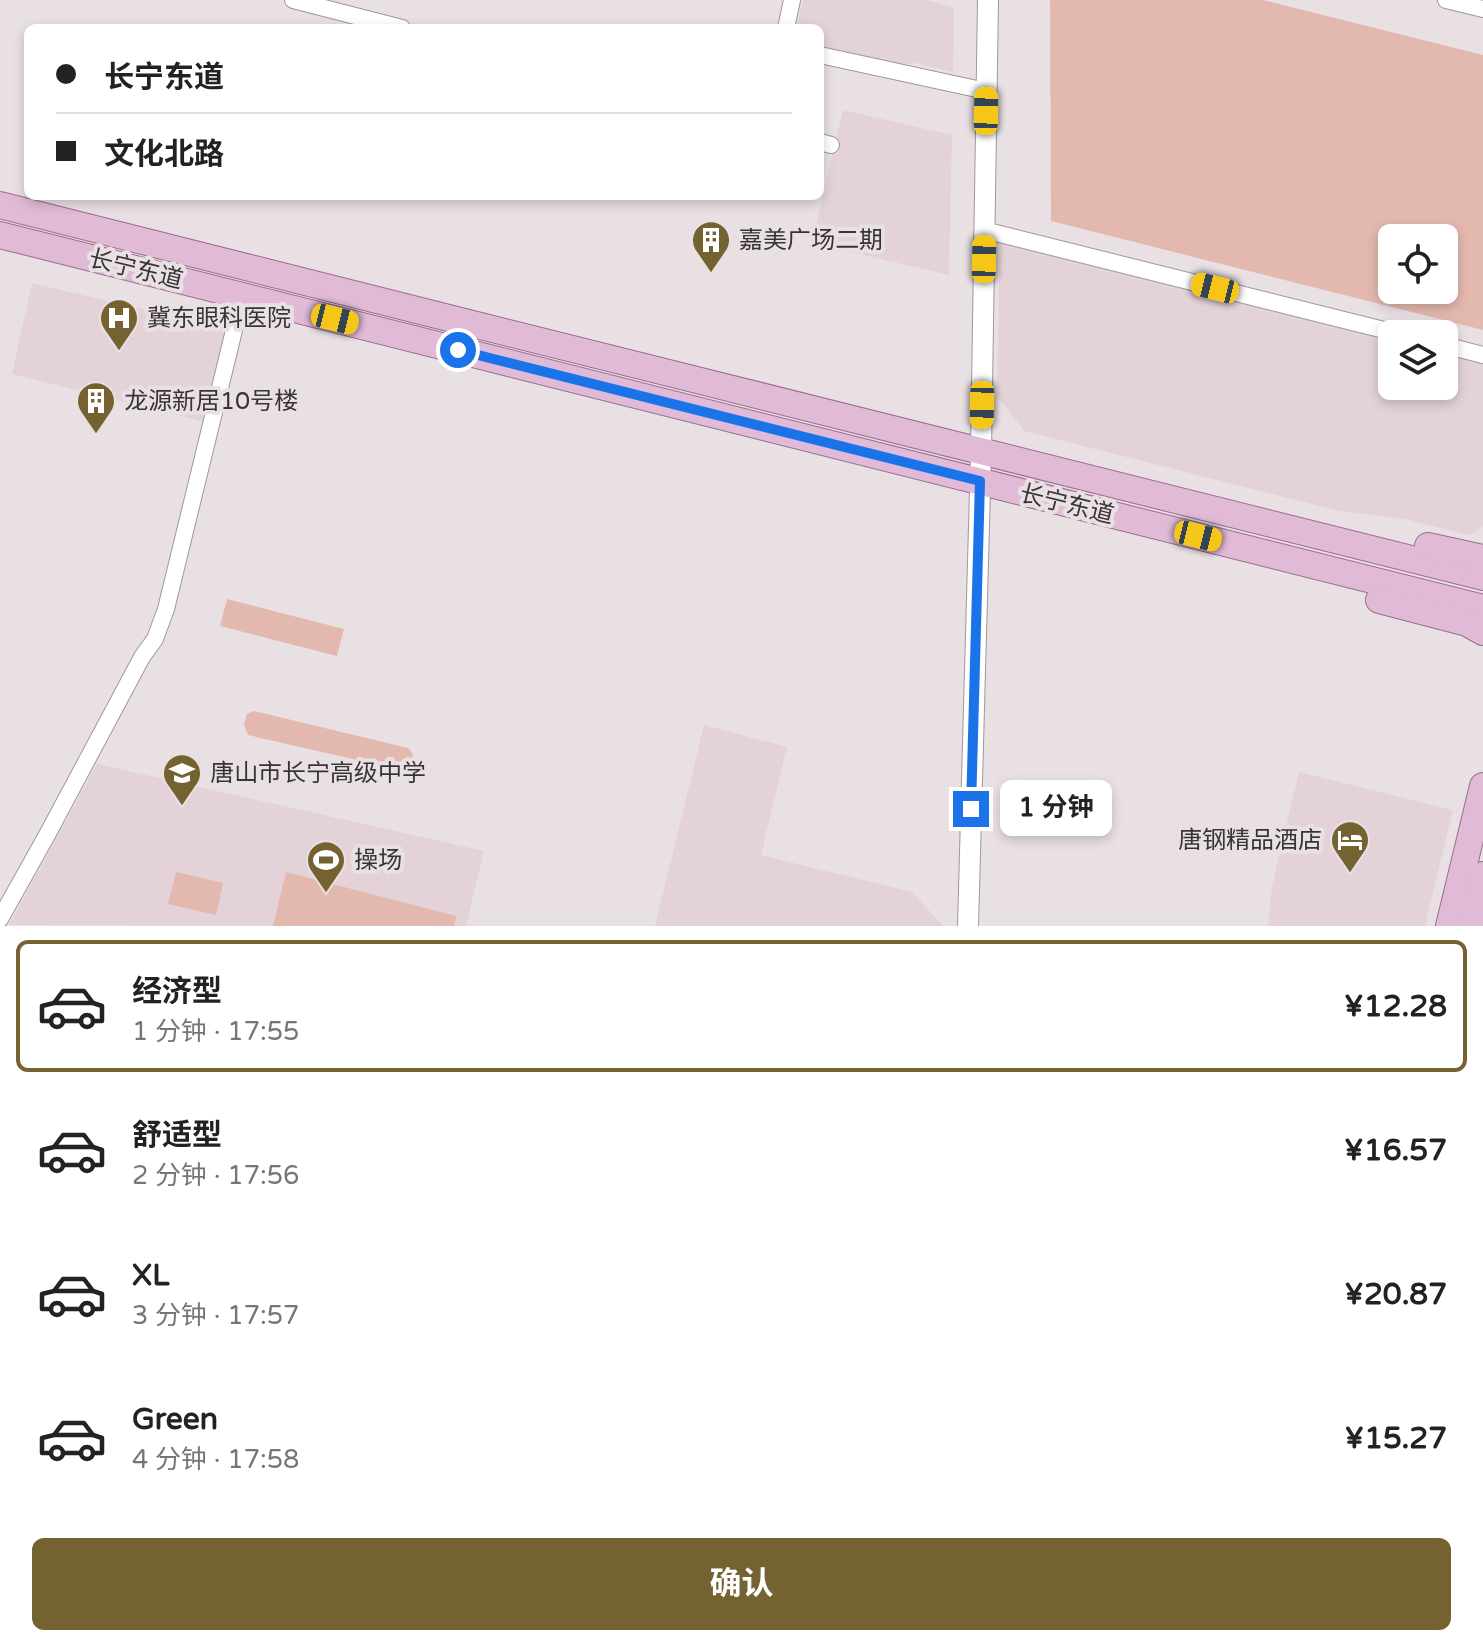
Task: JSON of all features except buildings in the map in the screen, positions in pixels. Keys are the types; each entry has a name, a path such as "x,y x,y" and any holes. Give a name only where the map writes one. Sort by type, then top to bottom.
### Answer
{"main road":[{"name":"长宁东道","path":"0,205 1483,577"},
{"name":"长宁东道","path":"0,235 1483,608"},
{"path":"1287,530 1337,526 1483,558"},
{"path":"1282,557 1318,583 1467,623 1483,632"},
{"path":"1449,926 1483,786"},
{"path":"1471,926 1483,875"}],"street":[{"path":"293,0 386,24"},
{"path":"787,24 792,0"},
{"path":"968,926 981,453 988,0"},
{"path":"1446,0 1483,9"},
{"path":"824,56 986,91"},
{"path":"984,230 1378,328"},
{"path":"0,919 142,657 155,639 166,609 238,314"},
{"path":"1458,349 1483,355"}],"shaded area":[{"path":"803,0 926,0 954,7 953,72 916,63 894,66 824,49 824,24 797,24"},
{"path":"1050,0 1263,0 1483,55 1483,330 1458,324 1458,320 1443,320 1380,304 1458,304 1458,224 1378,224 1378,304 1051,221"},
{"path":"843,110 952,135 949,275 812,243"},
{"path":"1000,234 1378,330 1378,400 1458,400 1458,347 1483,353 1483,527 1469,535 1405,519 1339,511 1024,431 997,396"},
{"name":"冀东眼科医院","path":"32,283 227,329 206,422 12,374"},
{"path":"227,599 344,629 337,656 220,626"},
{"path":"254,711 408,748 413,754 411,764 405,771 248,735 244,725 247,714"},
{"path":"704,725 787,747 761,855 912,892 943,926 655,926"},
{"name":"唐山市长宁高级中学","path":"97,764 484,851 466,926 9,925"},
{"path":"1299,772 1453,810 1425,926 1268,926 1272,886"},
{"path":"176,872 223,883 216,915 168,904"},
{"name":"操场","path":"286,872 456,916 454,926 273,926"}],"place":[{"name":"嘉美广场二期","path":"711,274"},
{"name":"冀东眼科医院","path":"119,352"},
{"name":"龙源新居10号楼","path":"96,435"},
{"name":"唐山市长宁高级中学","path":"182,807"},
{"name":"唐钢精品酒店","path":"1350,874"},
{"name":"操场","path":"326,894"}],"route":[{"path":"458,350 980,481 971,809"}]}
